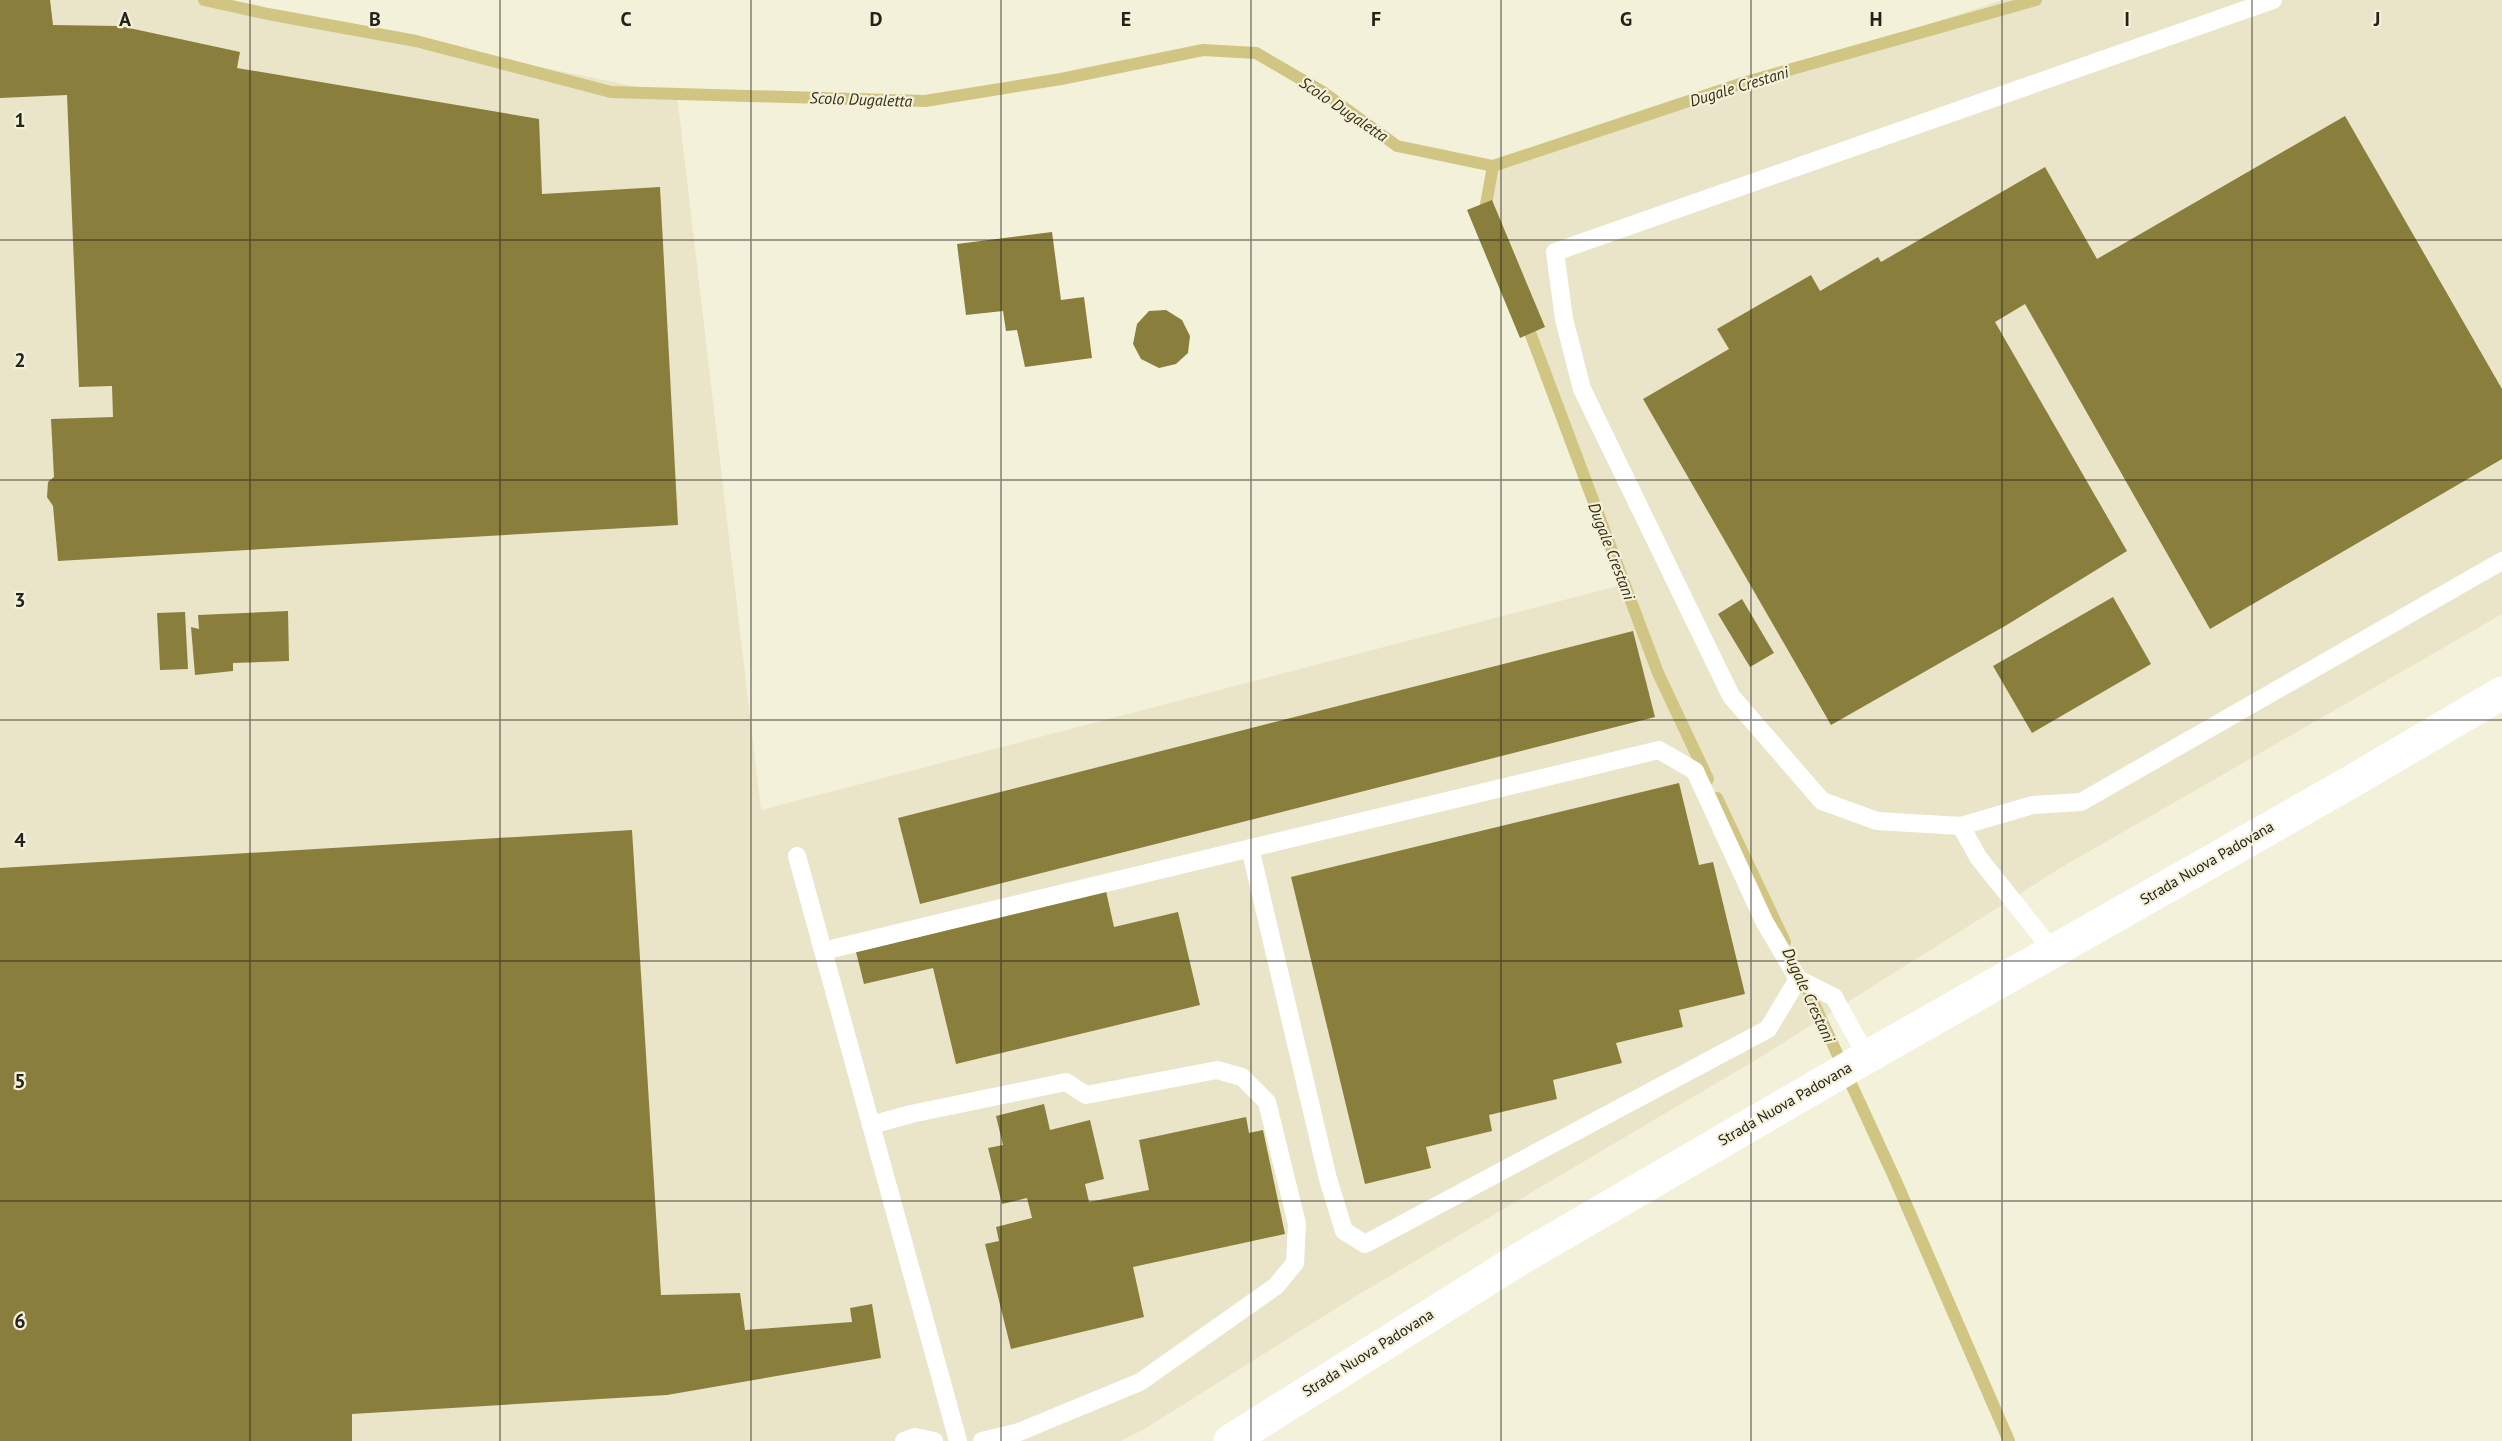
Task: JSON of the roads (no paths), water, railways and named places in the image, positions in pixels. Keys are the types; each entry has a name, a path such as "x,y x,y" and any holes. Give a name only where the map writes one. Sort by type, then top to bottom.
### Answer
{"main road":[{"name":"Strada Nuova Padovana","path":"1230,1441 1523,1257 2502,693"}],"lane":[{"path":"2273,0 1555,252 1564,319 1582,389 1731,696 1822,801 1877,822 1961,826 2033,805 2081,802 2502,561"},
{"path":"823,951 1659,750 1695,771 1764,921 1798,979 1834,997 1867,1057"},
{"path":"1961,826 1978,857 2053,951"},
{"path":"1250,848 1337,1210 1344,1231 1365,1244 1768,1029 1798,979"},
{"path":"797,856 958,1441"},
{"path":"871,1125 911,1114 1066,1082 1086,1095 1217,1070 1242,1077 1267,1102 1297,1224 1295,1263 1276,1286 1140,1382 1019,1432 982,1441"},
{"path":"904,1441 915,1437 934,1441"}],"waterway":[{"name":"Scolo Dugaletta","path":"204,0 416,41 611,92 925,101 1061,79 1203,50 1256,53 1323,92 1397,146 1493,166"},
{"name":"Dugale Crestani","path":"1491,217 1486,204 1493,166 1743,83 2036,0"},
{"name":"Dugale Crestani","path":"1525,319 1658,673 1708,779"},
{"name":"Dugale Crestani","path":"1717,798 1785,942"},
{"name":"Dugale Crestani","path":"1804,982 1895,1179 2009,1441"}]}
